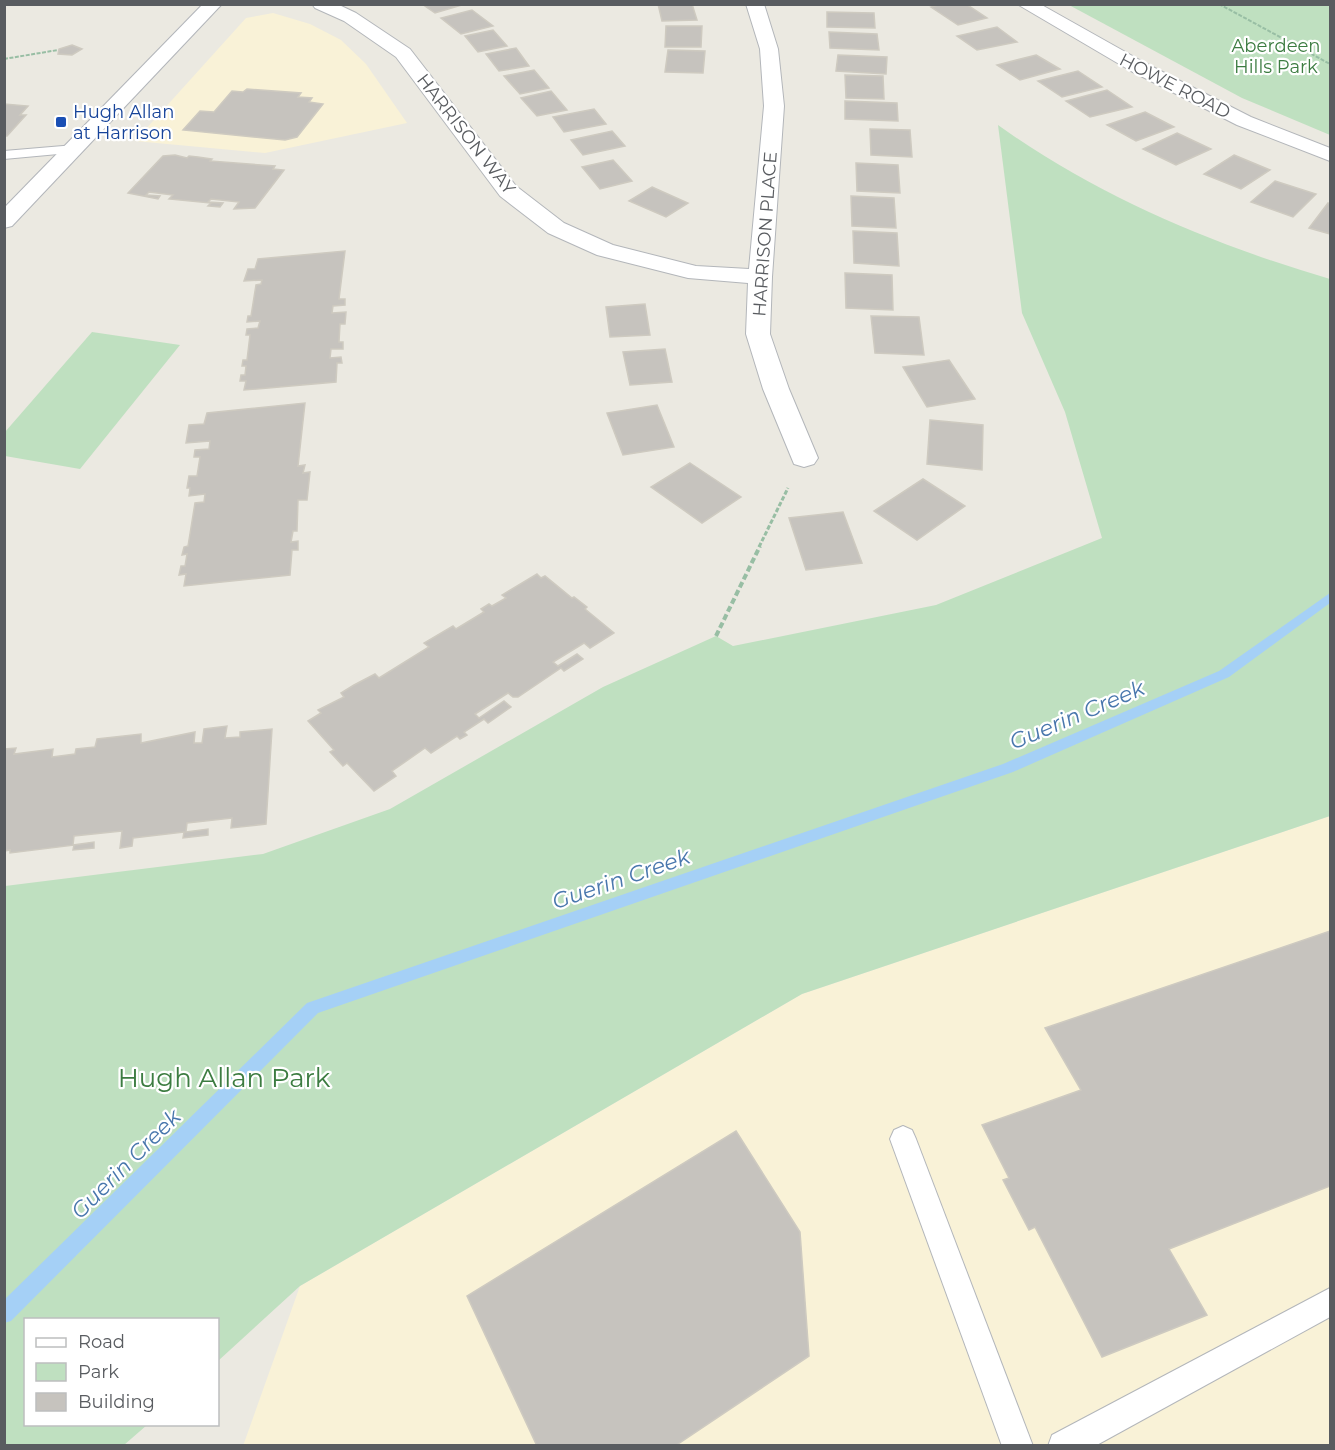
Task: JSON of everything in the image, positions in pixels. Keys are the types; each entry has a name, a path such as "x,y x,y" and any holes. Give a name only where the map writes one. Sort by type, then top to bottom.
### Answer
{"street":[{"path":"4,220 213,4"},
{"name":"HARRISON WAY","path":"321,4 350,17 403,53 508,191 556,228 605,250 696,273 760,277"},
{"name":"HARRISON PLACE","path":"755,4 769,49 774,106 760,277 758,334 776,389 804,458"},
{"name":"HOWE ROAD","path":"1026,4 1138,67 1244,121 1330,155"}],"lane":[{"path":"4,156 75,149"},
{"path":"903,1139 1018,1446"},
{"path":"1063,1446 1330,1302"}],"path":[{"path":"1219,4 1330,64"},
{"path":"4,59 58,50"},
{"path":"716,636 804,458"}],"shaded area":[{"path":"273,13 310,24 341,40 366,64 407,123 265,153 135,141 246,18"},
{"path":"1330,816 1330,1445 243,1446 300,1286 802,994"}],"green space":[{"name":"Aberdeen Hills Park","path":"1069,5 1330,5 1330,135 1242,98"},
{"name":"Hugh Allan Park","path":"998,125 1075,174 1158,216 1243,251 1330,279 1330,816 802,994 300,1286 219,1360 219,1318 24,1318 24,1426 146,1426 124,1445 5,1445 5,886 263,854 390,809 603,687 716,636 733,646 936,605 1102,538 1065,412 1022,313"},
{"path":"92,332 180,345 80,469 5,456 5,432"}],"building":[{"path":"422,4 465,4 435,13"},
{"path":"658,4 692,4 697,20 662,21"},
{"path":"942,4 966,4 987,18 958,25 931,7"},
{"path":"472,10 493,26 461,34 441,18"},
{"path":"827,12 874,13 875,28 827,27"},
{"path":"666,26 702,26 701,47 665,47"},
{"path":"997,27 1017,42 977,50 957,36"},
{"path":"493,30 507,46 478,52 465,36"},
{"path":"829,32 877,34 879,50 830,48"},
{"path":"72,45 82,49 72,55 58,54 59,49"},
{"path":"516,48 529,66 499,71 486,54"},
{"path":"668,50 705,51 703,73 665,72"},
{"path":"838,55 887,57 886,74 836,71"},
{"path":"1036,55 1060,69 1020,80 997,65"},
{"path":"534,70 549,88 520,94 504,76"},
{"path":"1078,71 1102,87 1062,97 1038,81"},
{"path":"845,75 883,76 884,99 846,98"},
{"path":"247,89 301,93 298,97 312,98 309,102 323,104 297,137 285,140 183,130 200,111 214,112 232,91 243,92"},
{"path":"1107,90 1132,107 1090,117 1066,101"},
{"path":"551,91 567,110 537,116 521,98"},
{"path":"845,101 897,103 898,121 845,119"},
{"path":"4,104 28,106 20,115 26,115 7,136 4,136"},
{"path":"594,109 606,124 564,132 553,117"},
{"path":"1145,112 1174,127 1136,141 1107,125"},
{"path":"870,129 910,130 912,157 871,155"},
{"path":"612,131 625,146 583,155 571,140"},
{"path":"1177,133 1211,149 1176,165 1143,149"},
{"path":"1234,155 1270,170 1241,189 1204,174"},
{"path":"163,156 212,159 210,161 275,166 273,169 284,170 255,208 234,209 239,202 211,199 208,202 223,203 220,207 208,206 211,203 169,199 173,195 149,192 146,195 160,196 158,199 128,193"},
{"path":"613,160 632,181 600,189 582,167"},
{"path":"856,163 898,165 900,193 857,191"},
{"path":"1275,181 1316,194 1293,217 1251,202"},
{"path":"652,187 688,203 666,217 629,201"},
{"path":"851,196 894,198 896,228 852,226"},
{"path":"1328,203 1330,204 1330,234 1309,228"},
{"path":"853,231 897,233 899,266 854,263"},
{"path":"345,251 339,299 345,299 345,305 333,306 332,313 346,312 345,324 340,324 339,342 343,342 343,349 331,349 330,358 341,357 342,363 337,363 336,382 244,390 246,381 240,381 241,375 245,375 246,366 242,366 243,360 247,360 250,335 246,335 247,329 258,328 260,321 247,322 248,316 251,316 256,285 261,284 262,280 244,281 248,269 255,269 258,259"},
{"path":"845,273 892,275 893,310 846,308"},
{"path":"645,304 650,335 610,337 606,307"},
{"path":"871,316 919,317 924,355 875,353"},
{"path":"665,349 672,382 630,385 623,352"},
{"path":"949,360 975,399 927,407 903,367"},
{"path":"305,403 298,466 305,465 303,473 310,472 307,500 298,500 297,531 293,531 291,542 298,541 298,550 292,550 290,575 184,586 186,574 179,575 181,566 185,566 187,554 182,555 184,547 188,546 195,503 204,502 205,494 189,496 190,488 187,488 189,476 197,476 200,457 194,457 195,450 209,449 210,441 186,443 189,425 204,424 207,413"},
{"path":"657,405 674,447 623,455 607,413"},
{"path":"930,420 983,425 982,470 927,464"},
{"path":"690,463 741,497 702,523 651,487"},
{"path":"923,479 965,506 917,540 874,511"},
{"path":"843,512 862,563 806,570 789,518"},
{"path":"537,574 541,578 545,576 572,598 574,597 614,633 590,648 584,643 553,662 558,666 577,654 583,659 564,671 561,668 518,697 513,697 508,693 475,714 479,718 504,701 511,707 488,723 484,719 464,732 467,735 460,739 457,736 431,753 425,748 392,771 396,776 374,791 347,763 343,766 330,752 334,750 308,721 321,713 318,710 344,697 341,693 354,685 375,674 379,678 429,647 424,643 453,626 456,629 484,612 481,609 506,598 502,595"},
{"path":"227,726 225,738 240,737 240,732 272,729 266,824 231,828 232,818 187,823 186,832 208,829 208,835 183,838 184,832 133,838 132,846 120,848 122,831 74,836 73,845 94,842 94,848 73,850 74,845 10,853 10,850 4,851 4,749 16,748 14,754 53,749 52,757 75,754 76,749 95,747 97,739 141,734 141,743 195,732 194,743 202,743 204,729"},
{"path":"1330,931 1330,1186 1169,1249 1207,1315 1102,1357 1035,1227 1029,1230 1003,1180 1009,1178 982,1125 1081,1090 1045,1028"},
{"path":"736,1131 800,1232 809,1356 675,1446 537,1446 467,1296"}],"waterway":[{"name":"Guerin Creek","path":"4,1314 313,1008 1008,768 1224,674 1330,597"}],"place":[{"name":"Hugh Allan at Harrison","path":"61,122"}]}
